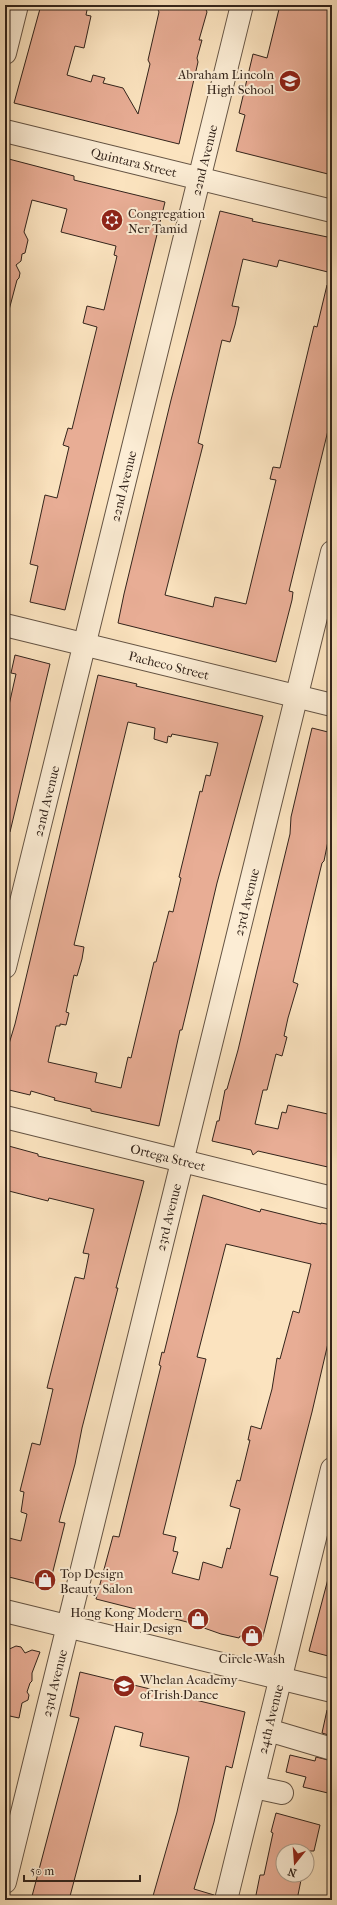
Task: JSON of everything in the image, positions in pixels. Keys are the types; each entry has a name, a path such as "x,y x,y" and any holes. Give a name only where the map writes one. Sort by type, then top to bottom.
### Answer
{"street":[{"path":"5,52 17,5"},
{"name":"22nd Avenue","path":"5,967 242,5"},
{"name":"Quintara Street","path":"5,131 332,211"},
{"name":"23rd Avenue","path":"5,1882 332,552"},
{"name":"Pacheco Street","path":"5,625 332,705"},
{"name":"Ortega Street","path":"5,1117 332,1198"},
{"name":"24th Avenue","path":"226,1900 332,1469"},
{"path":"5,1611 332,1692"},
{"path":"268,1730 332,1749"},
{"path":"254,1787 282,1792"}],"building":[{"path":"41,5 88,5 86,15 91,16 84,48 75,46 67,75 91,82 93,75 105,78 103,83 123,88 138,114 150,64 148,60 159,12 156,5 204,5 207,12 199,40 202,40 179,144 14,103"},
{"name":"Abraham Lincoln High School","path":"280,5 332,5 332,175 236,151 245,115 239,113 253,54 267,58"},
{"path":"5,158 74,176 74,180 165,202 65,610 30,602 38,566 30,564 45,495 57,498 69,447 63,445 68,428 72,429 97,327 83,323 87,306 104,310 117,256 114,255 116,246 61,232 67,209 32,200 24,232 28,240 25,253 22,254 21,261 16,265 20,273 19,278 17,280 9,310 5,309"},
{"path":"220,211 253,219 252,221 332,238 332,273 279,260 277,267 243,259 232,306 239,307 235,325 230,342 222,340 198,443 203,445 165,595 213,607 215,597 246,604 276,480 270,479 273,467 280,468 314,326 317,327 327,285 332,285 332,414 289,591 293,592 292,600 276,662 118,623 171,400"},
{"path":"15,655 50,664 10,832 5,832 5,714 7,714 16,674 11,673"},
{"path":"98,675 137,684 136,686 263,716 217,883 182,1030 180,1030 159,1126 91,1111 91,1109 54,1100 55,1098 31,1091 30,1095 5,1089 5,1057 15,1024","holes":["128,722 155,728 154,739 167,743 168,736 171,737 172,734 218,743 210,776 206,775 202,792 200,791 179,877 181,878 173,912 169,911 156,962 154,962 131,1058 128,1057 121,1088 95,1082 97,1073 48,1062 56,1026 60,1026 60,1024 66,1025 69,1013 66,1012 74,975 77,976 82,959 84,947 74,945"]},
{"path":"312,728 332,733 332,811 328,827 330,831 324,861 322,863 293,982 298,984 284,1036 287,1037 282,1056 276,1054 267,1090 263,1090 255,1124 278,1129 282,1112 286,1113 288,1105 332,1115 332,1168 258,1151 253,1155 251,1150 212,1141 217,1121 219,1121 225,1090 227,1089 238,1050 290,834 291,817"},
{"path":"5,1145 38,1154 38,1156 144,1181 116,1288 118,1288 82,1428 75,1464 59,1522 65,1523 49,1587 9,1577 10,1575 5,1574 5,1537 21,1541 27,1514 21,1512 24,1492 20,1491 32,1443 40,1445 53,1389 47,1388 75,1277 84,1279 89,1254 83,1253 94,1209 49,1198 48,1201 5,1190"},
{"path":"203,1195 260,1212 261,1209 321,1224 332,1225 332,1326 312,1412 270,1575 278,1577 262,1640 240,1636 239,1638 221,1634 187,1622 96,1599 113,1536 119,1537 161,1366 159,1365 162,1352 164,1353","holes":["226,1244 311,1264 299,1313 293,1311 280,1359 277,1358 272,1389 261,1429 251,1426 248,1440 250,1440 240,1481 237,1480 230,1506 240,1509 230,1549 227,1548 222,1568 203,1562 199,1580 172,1573 178,1552 173,1551 176,1537 163,1534 206,1359 197,1357"]},
{"path":"328,1579 332,1579 332,1657 309,1651"},
{"path":"16,1646 21,1647 25,1653 32,1650 40,1652 32,1673 32,1681 27,1692 29,1695 28,1700 22,1703 19,1718 5,1715 5,1651"},
{"path":"80,1672 245,1712 232,1768 226,1766 214,1822 194,1889 214,1895 214,1900 153,1900 177,1812 189,1757 140,1746 143,1733 115,1726 69,1900 31,1900 79,1718 70,1716"},
{"path":"327,1710 332,1710 332,1736 322,1733"},
{"path":"290,1755 315,1761 316,1757 332,1761 332,1794 303,1787 306,1777 286,1772"},
{"path":"276,1813 320,1825 315,1847 315,1843 275,1843 275,1883 300,1883 297,1900 255,1900 260,1875 264,1875 273,1833 271,1832"}],"place":[{"name":"Abraham Lincoln High School","path":"290,81"},
{"name":"Congregation Ner Tamid","path":"112,220"},
{"name":"Top Design Beauty Salon","path":"45,1580"},
{"name":"Hong Kong Modern Hair Design","path":"198,1619"},
{"name":"Circle Wash","path":"252,1636"},
{"name":"Whelan Academy of Irish Dance","path":"124,1686"}]}
